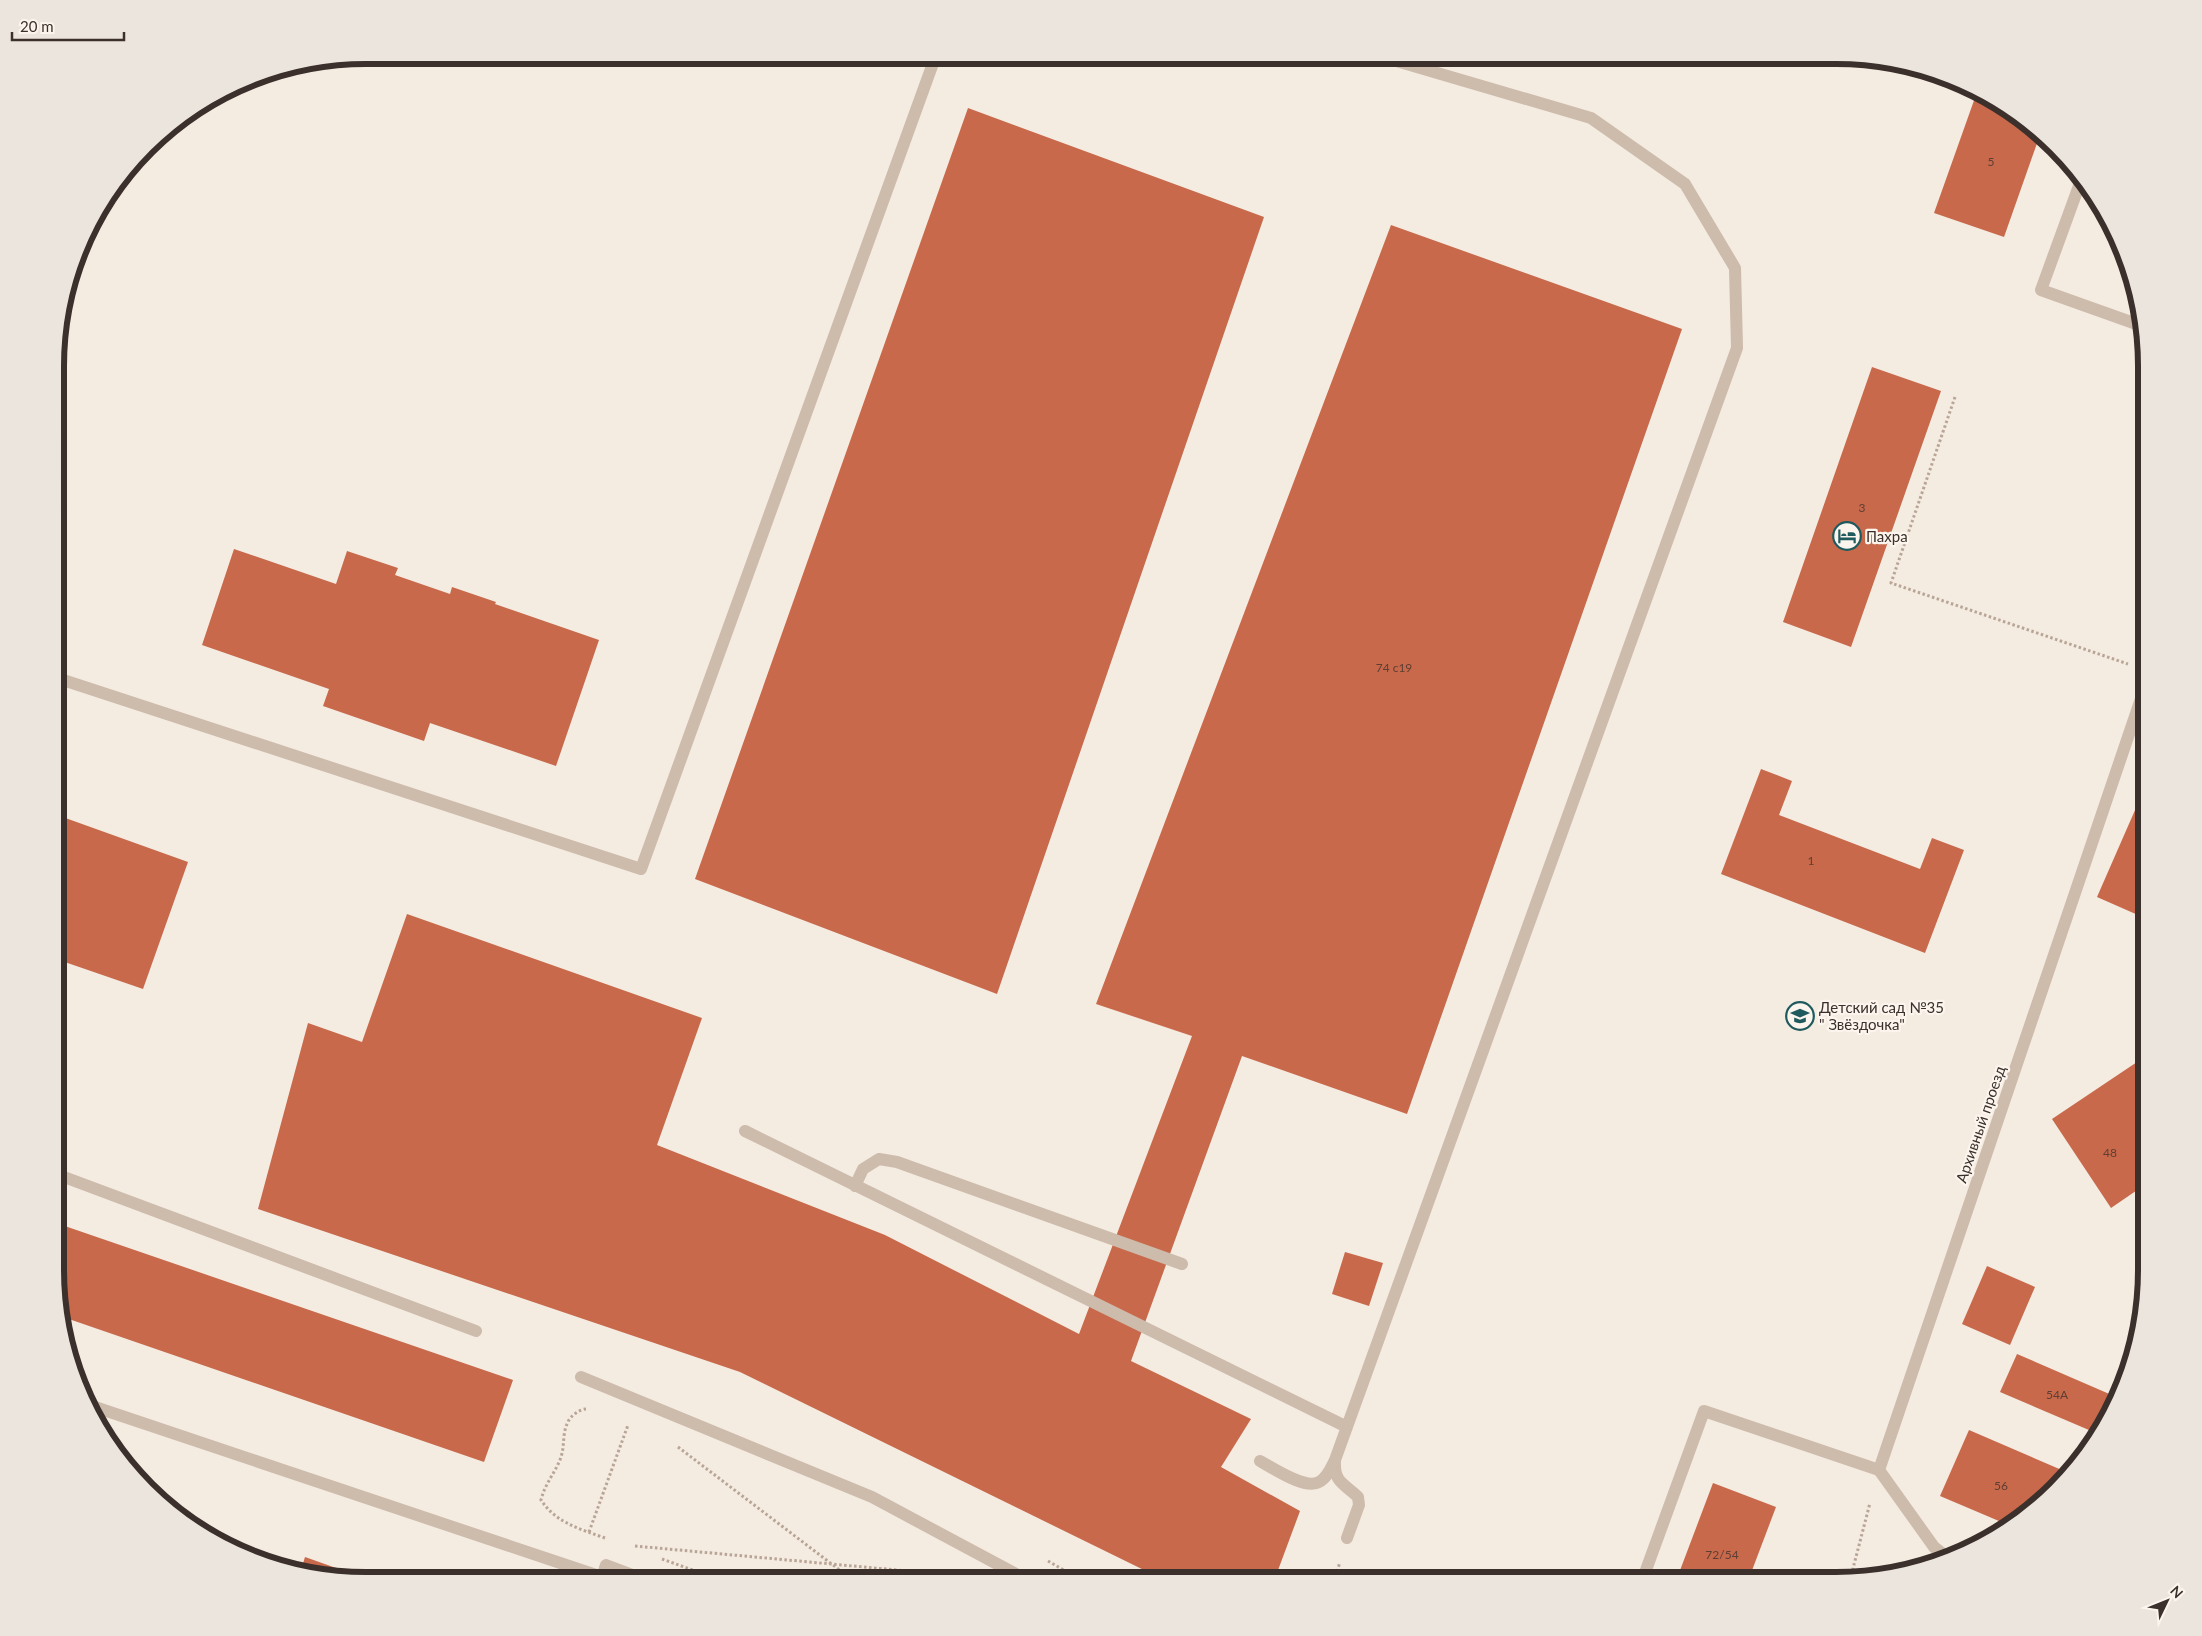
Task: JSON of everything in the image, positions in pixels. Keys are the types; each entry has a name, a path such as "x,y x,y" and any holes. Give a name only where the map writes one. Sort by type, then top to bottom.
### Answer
{"street":[{"path":"64,680 641,869 933,64"},
{"path":"1260,1461 1305,1485 1318,1483 1328,1475 1335,1460 1737,348 1735,268 1685,184 1591,118 1404,64"},
{"path":"2079,186 2041,290 2136,324"},
{"name":"Архивный проезд","path":"1879,1470 2138,707"},
{"path":"744,1131 1347,1427"},
{"path":"856,1186 863,1169 879,1159 897,1162 1182,1264"},
{"path":"64,1177 476,1331"},
{"path":"581,1377 872,1497 1012,1572"},
{"path":"97,1408 580,1572"},
{"path":"1645,1572 1704,1411 1879,1470 1934,1547 1942,1553"},
{"path":"1335,1460 1334,1474 1340,1483 1358,1497 1359,1505 1347,1538"},
{"path":"604,1572 606,1565 625,1572"}],"path":[{"path":"1955,397 1891,583 2134,667"},
{"path":"590,1409 582,1409 568,1420 560,1459 544,1487 541,1500 559,1520 606,1538"},
{"path":"589,1532 631,1418"},
{"path":"675,1445 842,1572"},
{"path":"1852,1572 1879,1470"},
{"path":"641,1551 633,1547 923,1572"},
{"path":"659,1558 700,1572"}],"building":[{"path":"1975,98 2020,126 2038,141 2004,237 1934,213"},
{"path":"968,108 1264,217 997,994 695,879"},
{"path":"1391,225 1682,329 1407,1114 1242,1056 1131,1361 1251,1419 1221,1467 1300,1511 1277,1572 1148,1572 740,1372 258,1209 308,1023 362,1042 407,914 702,1018 657,1145 885,1235 1079,1334 1192,1036 1096,1004"},
{"path":"1872,367 1941,391 1851,647 1783,622"},
{"path":"234,549 336,584 347,551 398,568 395,575 450,594 452,587 599,640 556,766 430,723 424,741 323,706 329,689 202,645"},
{"path":"1761,769 1792,781 1779,815 1920,869 1932,838 1964,850 1925,953 1721,874"},
{"path":"2138,803 2138,915 2097,897"},
{"path":"64,818 188,862 143,989 64,962"},
{"path":"2138,1061 2138,1189 2111,1208 2052,1119"},
{"path":"64,1226 513,1380 484,1462 68,1319 64,1290"},
{"path":"1345,1252 1383,1263 1369,1306 1332,1294"},
{"path":"1987,1266 2035,1287 2010,1345 1962,1324"},
{"path":"2017,1354 2111,1395 2091,1431 2000,1392"},
{"path":"1969,1430 2062,1470 2050,1484 2020,1510 2002,1522 1940,1496"},
{"path":"1713,1483 1776,1507 1751,1572 1679,1572"},
{"path":"305,1557 347,1572 326,1570 303,1565"}],"place":[{"name":"Пахра","path":"1847,536"},
{"name":"Детский сад №35 \" Звёздочка\"","path":"1800,1016"}]}
